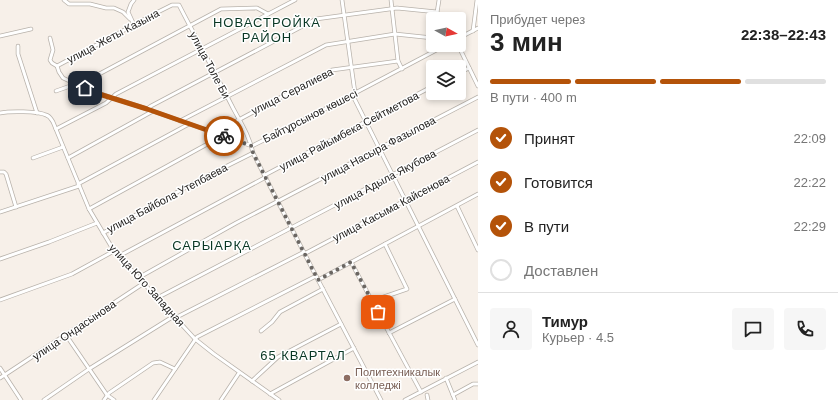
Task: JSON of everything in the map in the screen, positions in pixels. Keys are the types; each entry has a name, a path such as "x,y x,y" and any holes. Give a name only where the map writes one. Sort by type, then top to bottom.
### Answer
{"street":[{"path":"64,0 69,4 90,4 106,8 114,8 122,12 134,25"},
{"path":"130,19 128,12 134,0"},
{"path":"56,129 106,103 116,94 295,0"},
{"path":"342,0 348,40 353,93 405,201 478,346"},
{"path":"391,0 398,61 402,69"},
{"path":"147,109 308,23 321,18 392,8 437,12 439,0"},
{"path":"473,31 477,0"},
{"name":"улица Жеты Казына","path":"85,88 63,78 57,66 172,5 177,4 180,7"},
{"name":"улица Толе Би","path":"180,7 227,95 252,146 253,153 381,400"},
{"path":"85,88 85,82 189,26 224,9 257,8 268,14"},
{"path":"466,34 478,28"},
{"path":"0,36 31,29"},
{"path":"180,121 321,46 348,40 395,34 426,37"},
{"path":"50,38 53,50 50,60 57,66"},
{"path":"18,46 18,54 37,113"},
{"name":"Байтұрсынов көшесі","path":"85,88 112,99 153,111 252,146 433,52"},
{"path":"461,52 478,86"},
{"name":"улица Сералиева","path":"214,132 332,70 398,61"},
{"path":"56,91 76,84"},
{"name":"улица Райымбека Сейтметова","path":"119,256 426,90"},
{"name":"улица Насыра Фазылова","path":"138,278 236,223 478,97"},
{"name":"улица Юго Западная","path":"0,113 15,111 44,114 49,116 56,129 89,209 114,251 195,339 279,400"},
{"path":"68,158 153,111"},
{"path":"0,212 79,185 189,124"},
{"name":"улица Адыла Якубова","path":"157,298 478,130"},
{"path":"89,209 222,136"},
{"path":"33,158 63,147"},
{"name":"улица Байбола Утепбаева","path":"103,234 202,179 253,153"},
{"name":"улица Касыма Кайсенова","path":"44,400 174,317 304,253 478,162"},
{"path":"0,172 4,172 6,174 16,207"},
{"path":"318,280 478,194"},
{"path":"457,206 478,250"},
{"path":"0,258 97,223"},
{"path":"372,301 407,289 385,244"},
{"path":"0,300 72,274 114,251"},
{"path":"351,262 421,392"},
{"path":"154,400 195,339 206,331 316,276"},
{"name":"улица Ондасынова","path":"0,378 144,283"},
{"path":"261,331 270,324 280,312 323,289"},
{"path":"390,333 455,299"},
{"path":"252,381 278,357 341,324"},
{"path":"66,335 107,395 114,400"},
{"path":"270,394 354,348"},
{"path":"104,400 107,395 155,362 160,362 175,369"},
{"path":"405,400 478,362"},
{"path":"0,368 21,400"},
{"path":"221,400 240,373"},
{"path":"446,378 455,400"},
{"path":"453,394 473,384 478,384"},
{"path":"427,394 428,400"}],"way so far":[{"path":"224,136 252,146 253,153 318,280 351,262 378,312"}],"place":[{"name":"Политехникалык колледжі","path":"347,378"}],"district":[{"name":"НОВАСТРОЙКА РАЙОН","path":"267,30"},
{"name":"САРЫАРҚА","path":"212,245"},
{"name":"65 КВАРТАЛ","path":"303,355"}],"route":[{"path":"85,88 224,136"}]}
